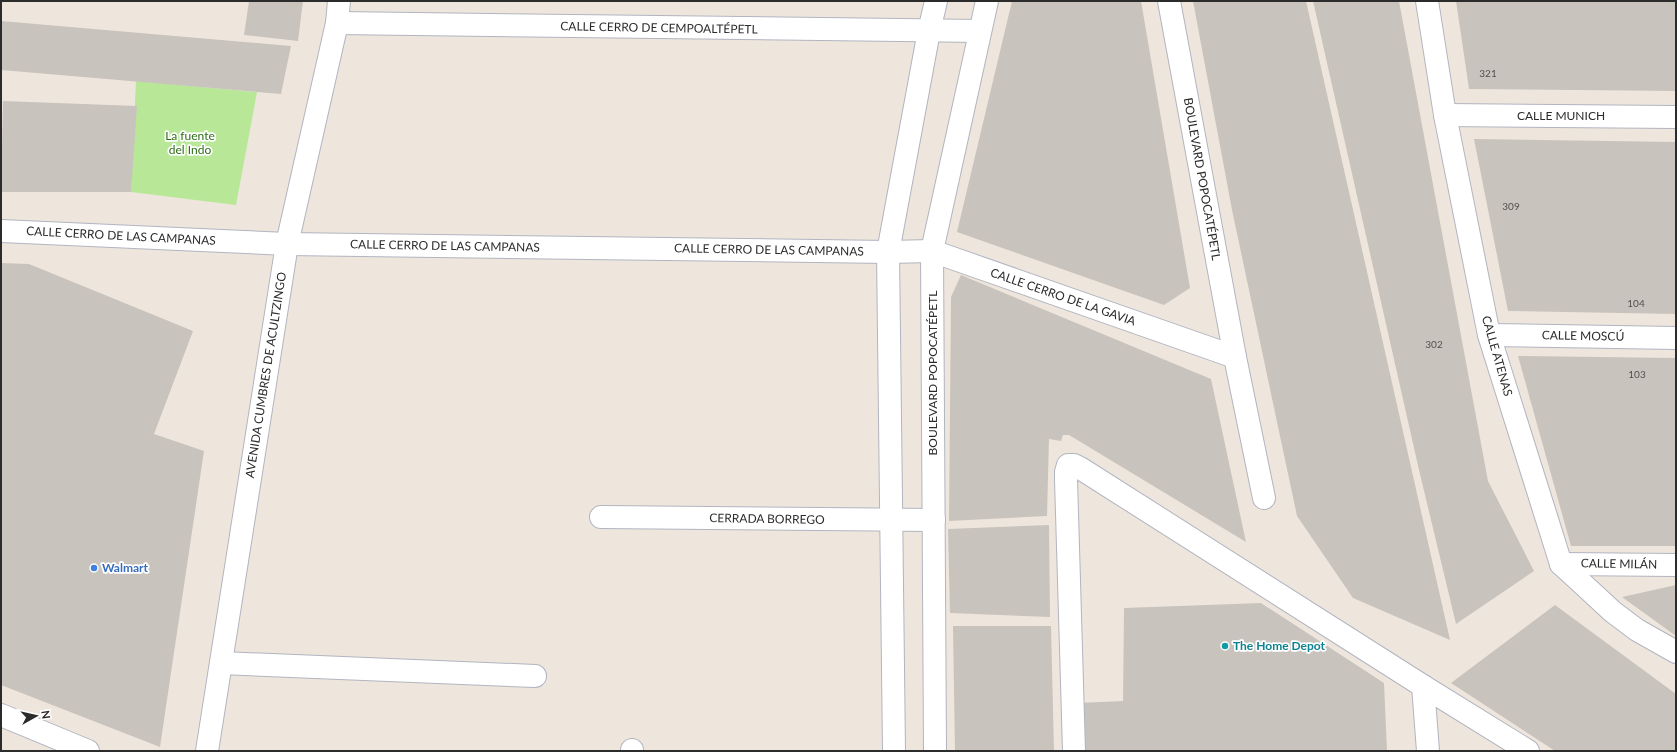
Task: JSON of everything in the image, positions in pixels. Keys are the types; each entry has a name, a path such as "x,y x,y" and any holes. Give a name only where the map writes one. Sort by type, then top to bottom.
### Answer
{"street":[{"name":"AVENIDA CUMBRES DE ACULTZINGO","path":"208,751 287,244 337,23 339,1"},
{"path":"894,751 888,252 929,31 936,1"},
{"name":"BOULEVARD POPOCATÉPETL","path":"935,751 932,251 987,1"},
{"name":"BOULEVARD POPOCATÉPETL","path":"1169,1 1235,357 1264,498"},
{"name":"CALLE ATENAS","path":"1427,1 1445,115 1489,335 1561,564 1613,612 1636,630 1676,652"},
{"name":"CALLE CERRO DE CEMPOALTÉPETL","path":"337,23 980,31"},
{"name":"CALLE MUNICH","path":"1445,115 1676,117"},
{"name":"CALLE CERRO DE LAS CAMPANAS","path":"1,231 287,244 888,252"},
{"name":"CALLE CERRO DE LA GAVIA","path":"888,252 932,251 1235,357"},
{"name":"CALLE MOSCÚ","path":"1489,335 1676,338"},
{"path":"1074,751 1066,479 1068,465 1074,465 1080,468 1528,751"},
{"name":"CERRADA BORREGO","path":"601,518 934,520"},
{"name":"CALLE MILÁN","path":"1561,564 1676,565"},
{"path":"221,663 535,676"},
{"path":"1423,686 1428,751"},
{"path":"1,716 88,751"}],"green space":[{"name":"La fuente del Indo","path":"136,81 257,92 236,205 131,192"}],"building":[{"path":"249,1 303,1 298,41 244,35"},
{"path":"1012,1 1141,1 1190,288 1164,305 957,232"},
{"path":"1193,1 1306,1 1450,640 1353,598 1297,516 1232,210"},
{"path":"1313,1 1399,1 1488,481 1534,571 1456,624 1419,470"},
{"path":"1456,1 1676,1 1676,91 1469,89"},
{"path":"1,21 291,46 281,94 1,70"},
{"path":"3,101 137,106 131,192 1,192"},
{"path":"1474,139 1676,142 1676,314 1508,311"},
{"name":"Walmart","path":"1,263 29,264 193,331 154,434 204,451 160,747 1,685"},
{"path":"961,275 1211,379 1246,542 1069,435 1063,435 1061,441 1049,439 1047,516 949,521 951,297"},
{"path":"1518,356 1676,358 1676,546 1571,546"},
{"path":"1049,525 1050,617 950,613 948,529"},
{"path":"1676,585 1676,636 1622,597"},
{"name":"The Home Depot","path":"1261,603 1384,683 1387,751 1079,751 1078,703 1123,701 1124,608"},
{"path":"1555,605 1676,694 1676,751 1555,751 1451,683"},
{"path":"953,626 1051,626 1054,751 955,751"}],"place":[{"name":"Walmart","path":"94,568"},
{"name":"The Home Depot","path":"1225,646"}]}
